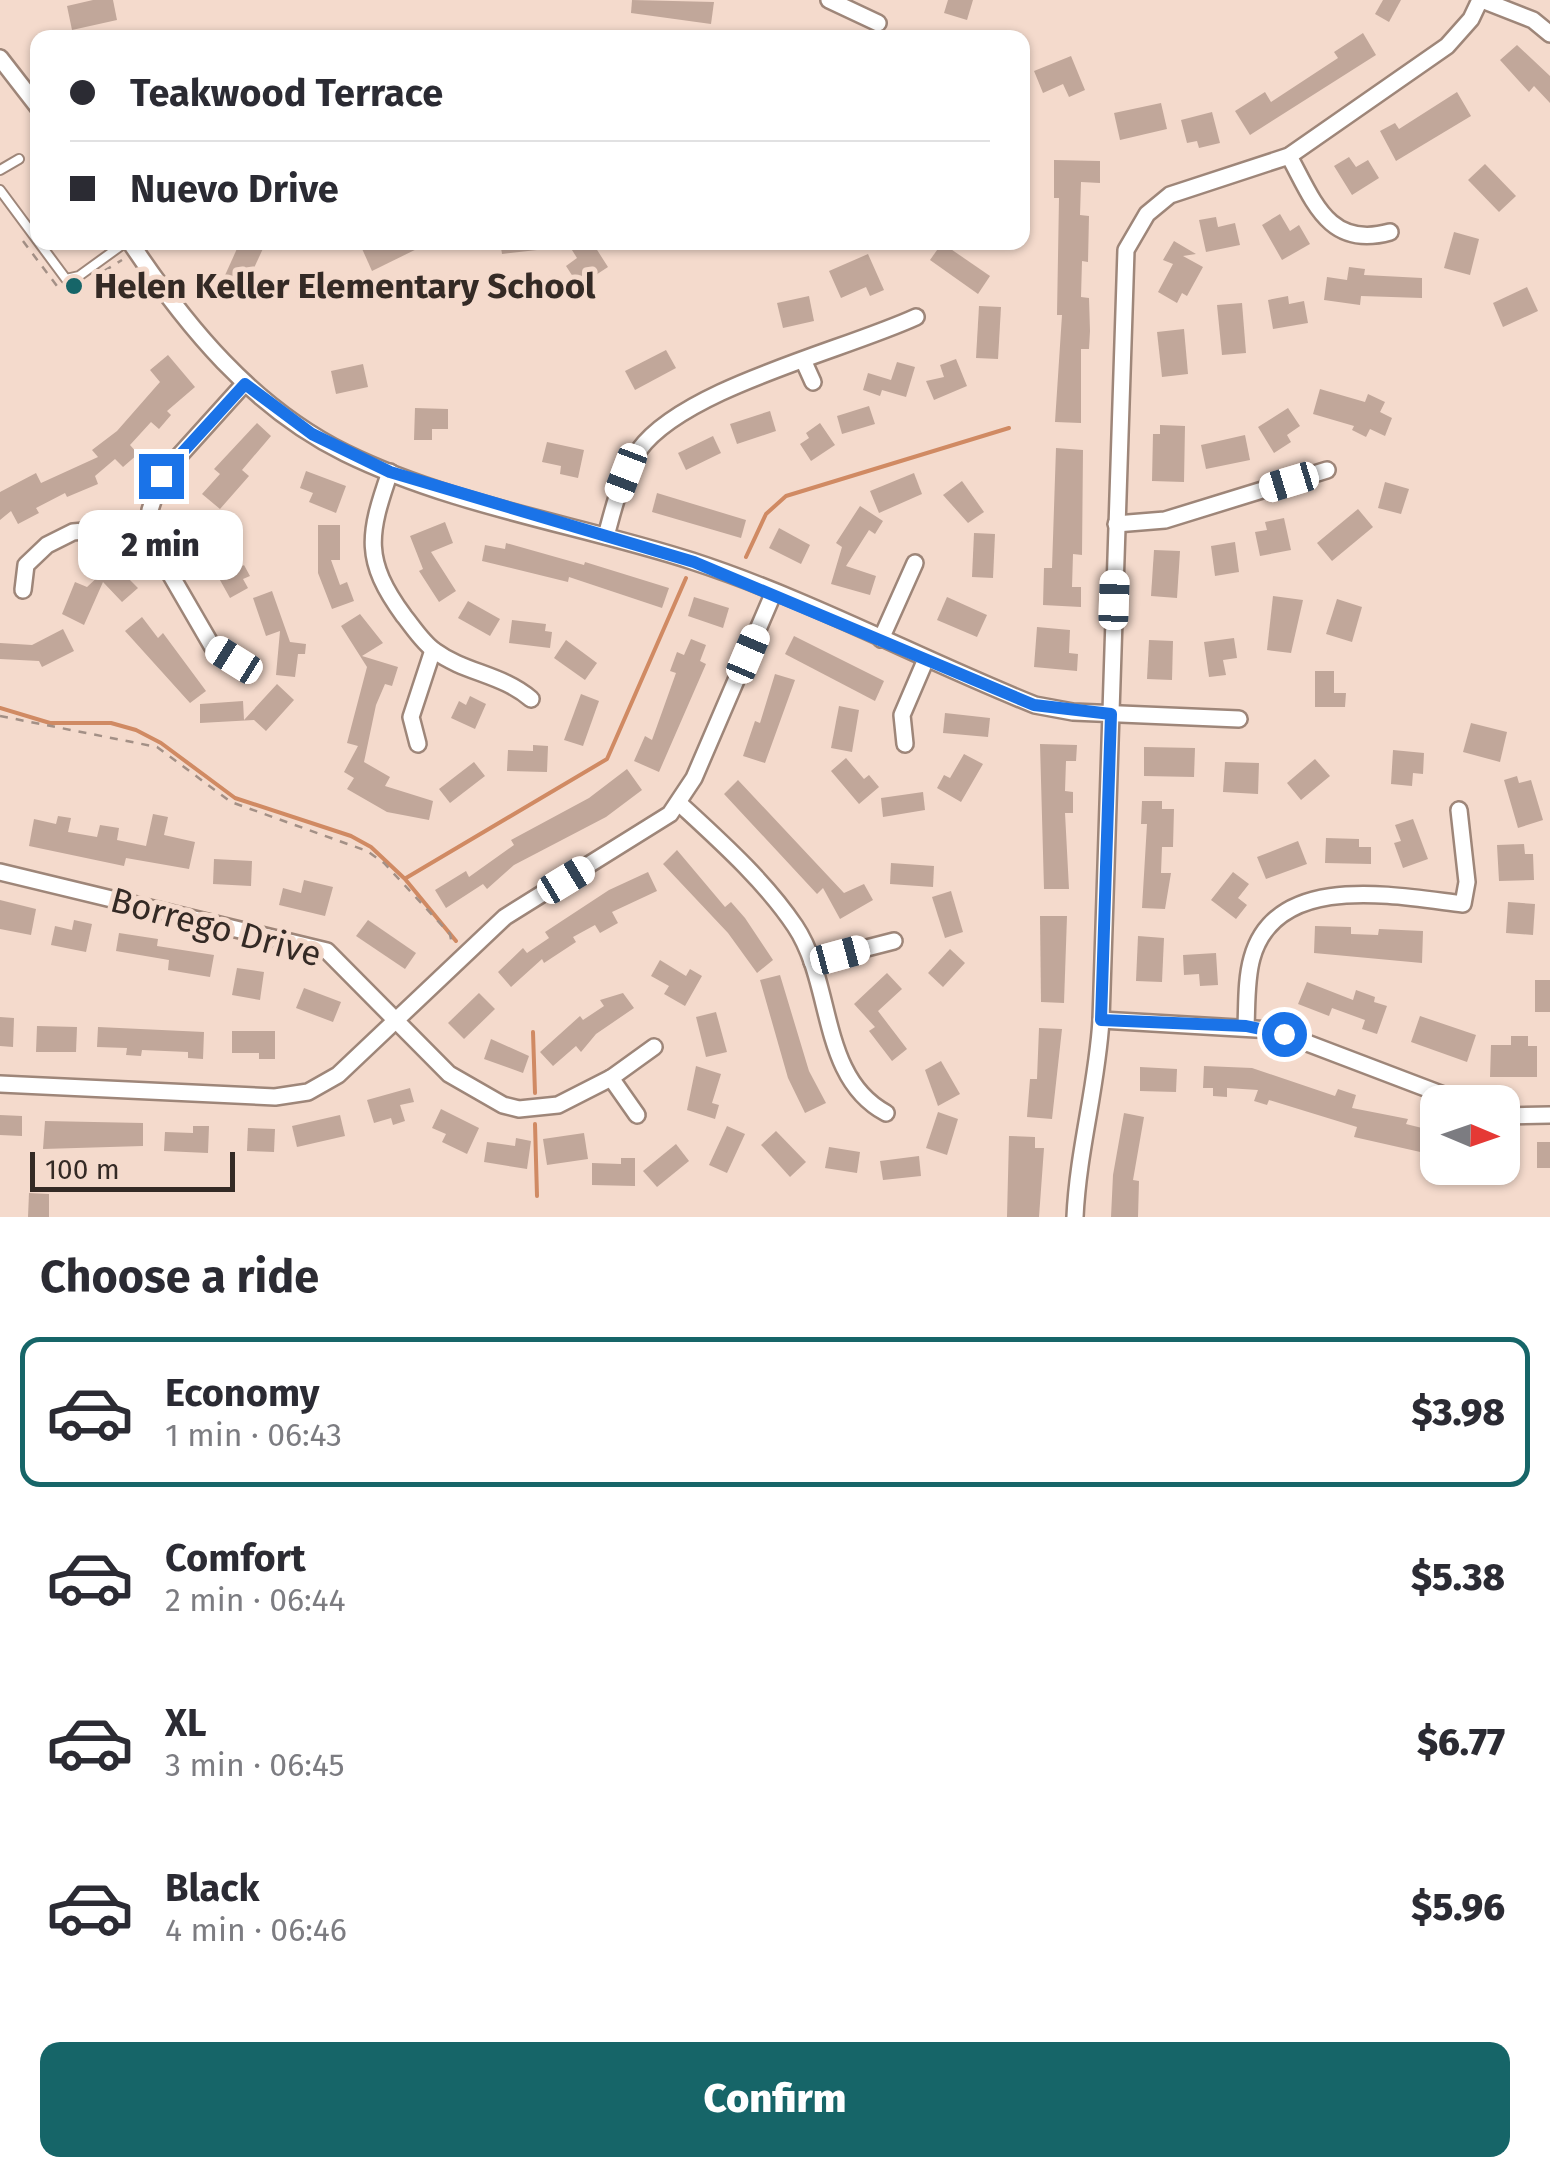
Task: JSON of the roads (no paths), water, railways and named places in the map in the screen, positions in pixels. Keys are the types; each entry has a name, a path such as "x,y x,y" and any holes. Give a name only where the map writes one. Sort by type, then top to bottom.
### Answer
{"street":[{"path":"830,0 878,23"},
{"path":"1075,1217 1078,1157 1097,1076 1101,1020 1124,266 1131,237 1156,206 1185,188 1247,174 1288,156 1447,46 1471,19 1481,0 1532,20 1550,34"},
{"path":"1,60 30,97"},
{"path":"1288,156 1312,199 1335,227 1363,239 1390,232"},
{"path":"1142,191 1156,206"},
{"path":"134,250 184,319 245,384 312,434 390,472 694,562 774,592 1034,705 1111,714 1240,719"},
{"path":"606,536 626,473 665,422 706,398 916,317"},
{"path":"804,362 812,382"},
{"path":"234,660 212,646 158,552 150,525 161,476 245,384"},
{"path":"1116,524 1165,520 1327,470"},
{"path":"390,472 374,518 373,562 390,597 433,650 468,668 509,680 531,699"},
{"path":"23,590 26,565 60,538 150,525"},
{"path":"881,639 915,563"},
{"path":"0,1084 292,1096 338,1075 505,916 657,824 680,804 774,592"},
{"path":"418,744 411,717 433,650"},
{"path":"905,744 902,715 926,659"},
{"path":"680,804 783,911 812,962 848,1077 862,1100 886,1113"},
{"path":"1246,1026 1252,954 1268,927 1294,906 1329,896 1463,904 1467,882 1459,810"},
{"name":"Borrego Drive","path":"0,872 328,951 458,1081 503,1106 558,1106 611,1078 654,1047"},
{"path":"812,962 894,940"},
{"path":"1101,1020 1246,1026 1284,1034 1420,1086"},
{"path":"611,1078 636,1115"},
{"path":"1520,1116 1550,1115"}],"lane":[{"path":"0,170 20,158"},
{"path":"0,190 30,228"},
{"path":"46,250 60,276 74,279 116,250"}],"waterway":[{"path":"746,557 766,514 786,496 1009,428"},
{"path":"406,878 607,759 686,578"},
{"path":"0,708 50,723 111,723 136,730 161,743 235,798 351,836 371,847 405,879 456,941"},
{"path":"533,1032 535,1093"},
{"path":"535,1124 537,1196"}],"place":[{"name":"Helen Keller Elementary School","path":"74,286"}]}
